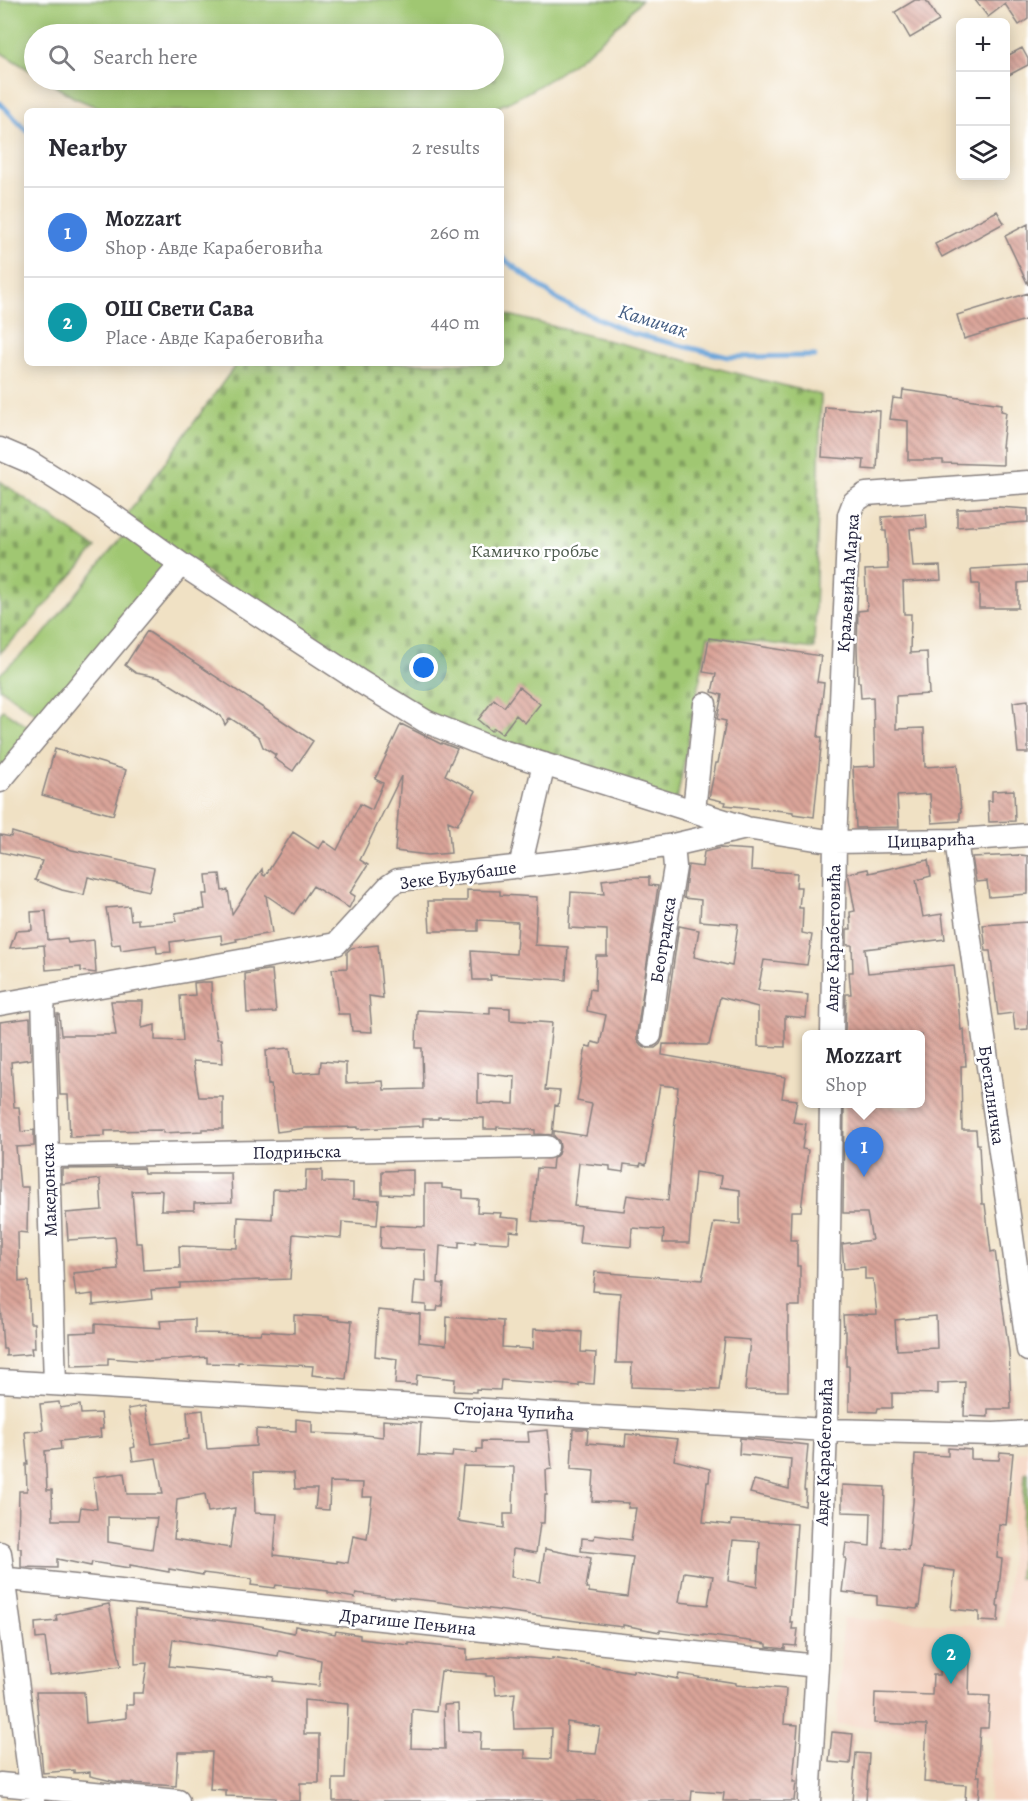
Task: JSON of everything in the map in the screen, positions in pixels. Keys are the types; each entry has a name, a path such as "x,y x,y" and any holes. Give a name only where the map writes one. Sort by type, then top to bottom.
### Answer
{"street":[{"path":"0,449 28,460 104,509 181,564 361,682 425,721 486,746 746,828"},
{"name":"Краљевића Марка","path":"835,842 849,515 854,502 866,494 1028,482"},
{"path":"0,781 181,564"},
{"path":"694,811 705,704"},
{"path":"520,867 544,764"},
{"name":"Зеке Буљубаше","path":"0,1004 336,944 389,886 399,880 576,860 673,845 746,828 835,842"},
{"name":"Цицварића","path":"835,842 956,840 1028,835"},
{"name":"Брегалничка","path":"956,840 1028,1350"},
{"name":"Авде Карабеговића","path":"832,1030 835,842"},
{"name":"Београдска","path":"650,1035 675,867 673,845"},
{"name":"Македонска","path":"43,997 55,1384"},
{"name":"Авде Карабеговића","path":"809,1801 817,1666 826,1430 831,1108"},
{"name":"Подрињска","path":"48,1156 547,1147"},
{"name":"Стојана Чупића","path":"0,1381 826,1430 994,1434 1028,1432"},
{"path":"0,1553 32,1794"},
{"name":"Драгише Пењина","path":"2,1578 817,1666"},
{"path":"0,1784 32,1794 178,1801"}],"shaded area":[{"path":"1028,1450 1028,1801 989,1801 991,1736 837,1725 843,1618 1005,1627 1017,1452"}],"green space":[{"path":"0,0 641,0 591,50 530,91 495,108 99,108 61,90 504,90 504,24 24,24 24,67 0,52"},
{"name":"Камичко гробље","path":"504,314 821,395 814,649 708,636 675,810 436,719 124,519 235,366 504,366"},
{"path":"0,481 96,548 30,623 0,653"},
{"path":"125,533 175,571 49,723 0,688 0,674 43,635"},
{"path":"3,710 39,734 0,781 0,714"},
{"path":"1028,1472 1028,1578 1019,1578 1025,1473"}],"building":[{"path":"915,0 926,0 939,21 910,38 895,12"},
{"path":"975,0 1028,0 1028,19 1019,25 1005,4 988,17"},
{"path":"1022,48 1028,59 1028,65 1010,74 1010,54"},
{"path":"997,211 1004,223 942,257 935,244"},
{"path":"1028,224 1028,285 1005,236"},
{"path":"1028,293 1028,319 964,339 957,315"},
{"path":"903,390 1002,404 1001,411 1006,412 1002,447 1003,465 943,463 943,460 908,460 908,421 890,419 893,398 902,399"},
{"path":"825,407 880,411 877,470 863,469 864,460 822,457"},
{"path":"997,507 1028,509 1028,522 957,527 957,509"},
{"path":"926,514 927,528 910,529 913,567 940,566 941,580 903,582 904,614 911,614 910,653 927,652 929,694 896,696 896,729 924,728 925,767 957,765 960,821 932,823 930,794 897,796 899,827 856,828 853,767 875,766 873,697 861,698 860,682 858,682 858,611 867,610 865,570 888,569 886,531 883,531 882,517"},
{"path":"1028,566 1028,582 1018,583 1018,608 979,608 979,584 972,584 971,569"},
{"path":"147,631 313,741 293,771 274,758 276,755 263,747 259,737 230,718 225,725 221,716 160,678 136,673 125,665"},
{"path":"709,638 821,656 817,682 824,683 818,737 822,737 814,817 793,814 793,812 725,805 726,802 709,798 726,721 717,719 722,695 712,692 716,674 703,672"},
{"path":"519,687 540,704 525,723 516,715 502,734 494,728 491,731 478,720 494,699 504,707"},
{"path":"1028,700 1028,753 1018,753 1013,702"},
{"path":"401,724 441,744 457,749 445,775 476,791 457,825 448,821 451,853 428,855 395,851 401,776 360,860 368,865 350,893 355,896 349,908 313,886 294,914 266,895 272,933 236,939 237,941 222,944 221,935 170,942 171,952 157,953 156,945 121,950 120,944 112,945 106,908 129,906 131,920 138,919 138,924 177,921 175,913 205,909 203,894 208,894 206,875 220,874 222,891 228,890 232,914 262,869 265,876 293,832 319,849 324,841 337,850 360,804 372,810 383,783 375,779"},
{"path":"55,749 126,770 113,815 42,795"},
{"path":"1014,790 1015,821 989,822 988,801 992,801 992,791"},
{"path":"12,832 72,850 154,868 149,891 88,877 84,895 35,880 42,861 0,852 0,835 11,837"},
{"path":"720,848 752,850 751,870 797,873 796,887 801,887 799,908 803,908 802,933 812,935 807,965 764,960 758,990 808,995 806,1018 785,1016 785,1047 758,1046 758,1007 720,997 709,1045 663,1044 662,1055 785,1077 782,1098 797,1100 793,1122 806,1124 802,1149 808,1150 801,1211 791,1211 790,1240 797,1240 797,1266 800,1266 800,1306 788,1306 788,1391 745,1390 750,1340 725,1338 719,1390 631,1387 632,1363 616,1363 620,1293 593,1291 595,1272 702,1280 714,1222 740,1224 740,1190 720,1187 722,1176 695,1172 689,1243 663,1243 664,1230 632,1228 631,1247 579,1243 581,1225 532,1221 537,1168 552,1169 553,1159 560,1147 554,1131 586,1136 592,1104 577,1101 586,1046 591,1047 592,1042 600,1044 606,1015 587,1011 590,989 595,990 596,956 607,956 607,930 569,928 571,892 604,894 602,880 618,878 649,877 649,885 658,886 637,1033 637,1040 641,1045 655,1048 663,1037 679,926 699,930 694,957 732,966 738,924 700,921 701,900 684,898 688,865 702,867 704,852","holes":["660,1085 678,1087 668,1201 627,1195 624,1211 574,1206 579,1163 610,1166 610,1170 623,1172 624,1164 646,1165"]},
{"path":"1028,856 1028,894 989,897 987,881 976,882 972,857"},
{"path":"928,860 931,876 916,880 923,917 942,914 945,939 865,949 868,973 954,965 961,1030 964,1029 966,1066 961,1066 962,1130 976,1130 977,1144 979,1144 982,1204 985,1204 991,1252 995,1251 1009,1351 1011,1409 988,1409 988,1417 964,1416 965,1382 938,1383 938,1394 892,1393 892,1408 878,1408 877,1412 849,1411 849,1366 846,1366 846,1331 844,1331 843,1315 877,1314 873,1279 865,1279 865,1267 844,1269 842,1244 872,1240 867,1213 843,1213 844,1108 925,1108 925,1030 845,1030 846,994 851,994 849,972 853,972 852,945 847,945 847,929 851,929 850,912 855,911 848,873 868,869 869,873","holes":["936,1316 937,1348 897,1350 895,1320"]},
{"path":"467,890 500,891 500,895 537,897 535,945 568,947 566,980 490,975 491,980 473,980 471,951 516,954 518,922 478,920 478,931 430,931 428,901 467,901"},
{"path":"46,911 48,940 67,938 68,943 94,940 96,973 81,971 81,967 46,970 44,945 10,948 16,931 32,930 31,912"},
{"path":"1028,922 1028,1029 1015,1030 1013,1013 998,1015 990,951 986,951 983,925"},
{"path":"378,945 383,998 369,996 372,1032 352,1031 350,1014 338,1014 332,969 347,968 347,952 351,948"},
{"path":"272,970 276,1012 247,1013 245,974"},
{"path":"211,982 212,1011 217,1039 221,1039 223,1063 193,1061 199,1097 223,1097 223,1129 163,1133 163,1130 105,1131 105,1136 70,1137 68,1095 60,1095 57,1014 59,1014 61,1035 116,1035 111,1001 143,1001 142,1028 155,1025 155,1040 183,1041 180,996 195,995 194,983"},
{"path":"490,1007 510,1008 510,1020 552,1023 545,1090 560,1091 558,1106 555,1105 552,1135 535,1134 535,1130 497,1127 497,1129 484,1129 484,1118 438,1117 438,1119 423,1119 423,1126 358,1129 358,1127 305,1128 277,1132 271,1084 268,1085 266,1050 290,1048 293,1074 320,1072 321,1061 346,1063 346,1083 383,1081 384,1090 423,1089 422,1048 416,1048 417,1010 490,1014","holes":["478,1073 515,1077 514,1104 478,1103"]},
{"path":"30,1018 31,1059 11,1062 14,1107 19,1107 21,1132 34,1130 34,1146 16,1147 20,1187 28,1187 27,1233 18,1232 19,1282 28,1281 30,1323 34,1323 35,1348 31,1348 32,1354 6,1356 6,1349 3,1349 0,1304 0,1022"},
{"path":"143,1168 144,1173 231,1173 232,1202 194,1203 194,1210 161,1210 162,1191 132,1191 136,1243 142,1243 144,1270 180,1268 179,1246 237,1248 238,1217 272,1219 273,1189 305,1190 306,1170 322,1170 322,1182 353,1183 353,1199 379,1200 377,1225 342,1222 341,1238 293,1234 290,1279 180,1283 180,1288 151,1290 152,1299 93,1305 93,1294 76,1296 73,1273 118,1269 115,1237 68,1240 66,1213 102,1210 100,1179 62,1184 62,1169"},
{"path":"413,1170 413,1195 382,1194 382,1171"},
{"path":"425,1184 442,1184 442,1188 463,1190 463,1198 478,1199 477,1212 501,1213 500,1217 520,1219 519,1232 510,1231 509,1243 475,1241 475,1243 459,1242 459,1248 440,1246 438,1283 444,1284 442,1306 438,1306 437,1311 426,1311 426,1305 413,1304 415,1281 426,1282 425,1250 380,1248 381,1225 425,1227"},
{"path":"378,1310 420,1314 419,1342 446,1345 447,1317 503,1321 502,1347 533,1349 534,1329 582,1332 581,1352 596,1353 594,1384 579,1383 579,1386 501,1380 500,1390 454,1391 455,1379 417,1375 416,1385 395,1384 397,1359 375,1356"},
{"path":"294,1315 352,1321 346,1379 312,1375 313,1366 238,1362 238,1364 207,1363 207,1357 148,1361 108,1358 108,1365 71,1366 70,1333 95,1332 95,1324 161,1328 160,1321 195,1319 195,1333 260,1334 261,1331 294,1333"},
{"path":"59,1402 60,1408 80,1405 81,1414 101,1413 103,1429 100,1429 101,1437 60,1441 61,1449 45,1451 47,1490 52,1490 53,1520 79,1520 81,1507 97,1509 93,1477 124,1473 127,1494 163,1494 156,1458 133,1461 131,1448 135,1447 128,1409 145,1406 152,1444 189,1439 187,1412 203,1410 207,1449 256,1446 256,1429 296,1431 296,1419 312,1421 312,1433 383,1437 383,1420 421,1423 419,1455 452,1457 453,1451 477,1453 477,1449 482,1449 482,1441 529,1442 528,1432 548,1430 552,1469 546,1470 547,1495 545,1495 544,1523 540,1523 536,1553 513,1549 511,1577 540,1582 545,1549 591,1558 586,1588 589,1588 589,1592 627,1597 633,1557 581,1551 582,1538 594,1539 595,1535 631,1540 636,1508 628,1508 629,1503 592,1501 594,1471 571,1469 573,1429 588,1429 587,1443 625,1446 626,1434 678,1439 674,1460 710,1469 703,1522 731,1525 731,1520 797,1524 790,1622 793,1622 792,1629 798,1629 796,1646 785,1645 785,1649 767,1647 767,1644 757,1642 660,1630 660,1632 623,1625 623,1627 598,1624 432,1601 356,1593 355,1598 328,1593 328,1591 276,1585 275,1588 251,1585 252,1579 203,1573 203,1575 169,1569 169,1572 130,1565 130,1568 92,1562 91,1566 57,1559 57,1568 21,1567 21,1548 18,1548 19,1491 27,1491 26,1464 28,1464 25,1432 43,1430 40,1404","holes":["463,1466 514,1467 513,1514 504,1514 504,1528 458,1521","254,1472 294,1473 295,1489 317,1489 315,1509 329,1510 330,1482 363,1483 362,1497 372,1497 367,1539 353,1536 348,1563 274,1555 277,1514 255,1513","205,1494 208,1512 235,1508 230,1548 174,1539 177,1499","108,1517 157,1518 152,1549 108,1542","733,1540 760,1542 757,1587 728,1581","684,1572 713,1576 708,1605 679,1602"]},
{"path":"740,1438 808,1445 805,1506 750,1493 754,1480 789,1489 791,1459 739,1454"},
{"path":"948,1448 971,1450 971,1459 999,1460 1000,1452 1013,1453 1006,1525 999,1524 997,1558 1002,1559 997,1606 999,1606 998,1622 979,1621 979,1612 951,1609 955,1571 924,1567 917,1609 877,1605 877,1596 842,1592 846,1543 870,1546 871,1513 842,1512 842,1485 885,1487 883,1547 908,1550 915,1454 948,1456"},
{"path":"109,1604 121,1666 50,1675 45,1638 36,1639 35,1623 57,1621 56,1615"},
{"path":"135,1610 256,1625 294,1633 295,1626 335,1634 336,1631 360,1635 360,1639 467,1649 467,1660 506,1656 552,1660 552,1658 678,1679 679,1674 736,1683 736,1685 786,1689 784,1724 798,1725 793,1782 796,1782 794,1801 723,1801 724,1793 692,1791 691,1801 333,1801 333,1779 345,1779 348,1704 304,1700 304,1734 319,1734 319,1783 300,1783 300,1801 226,1796 226,1790 210,1789 212,1752 178,1752 176,1786 116,1782 90,1776 90,1772 74,1773 74,1770 43,1773 36,1692 84,1692 86,1723 126,1718 126,1705 133,1705 133,1693 143,1693 147,1663 135,1664","holes":["173,1639 278,1656 279,1651 321,1660 319,1686 273,1681 274,1677 169,1666","441,1671 494,1676 496,1695 515,1693 514,1729 552,1728 551,1759 525,1758 525,1750 480,1750 481,1732 459,1731 458,1704 444,1705 445,1749 411,1748 412,1709 436,1712","567,1722 600,1727 596,1754 566,1752"]},
{"path":"941,1656 970,1658 969,1695 990,1696 988,1728 980,1728 978,1801 965,1801 966,1785 924,1782 927,1725 874,1723 875,1693 932,1695 933,1675 940,1675"},
{"path":"832,1732 853,1734 850,1764 829,1762"},
{"path":"856,1753 869,1754 866,1801 852,1801"}],"waterway":[{"name":"Камичак","path":"0,103 24,128"},
{"name":"Камичак","path":"504,259 561,302 630,333 728,357 815,356"}],"place":[{"name":"Mozzart","path":"864,1177"},
{"name":"ОШ Свети Сава","path":"951,1684"}]}
